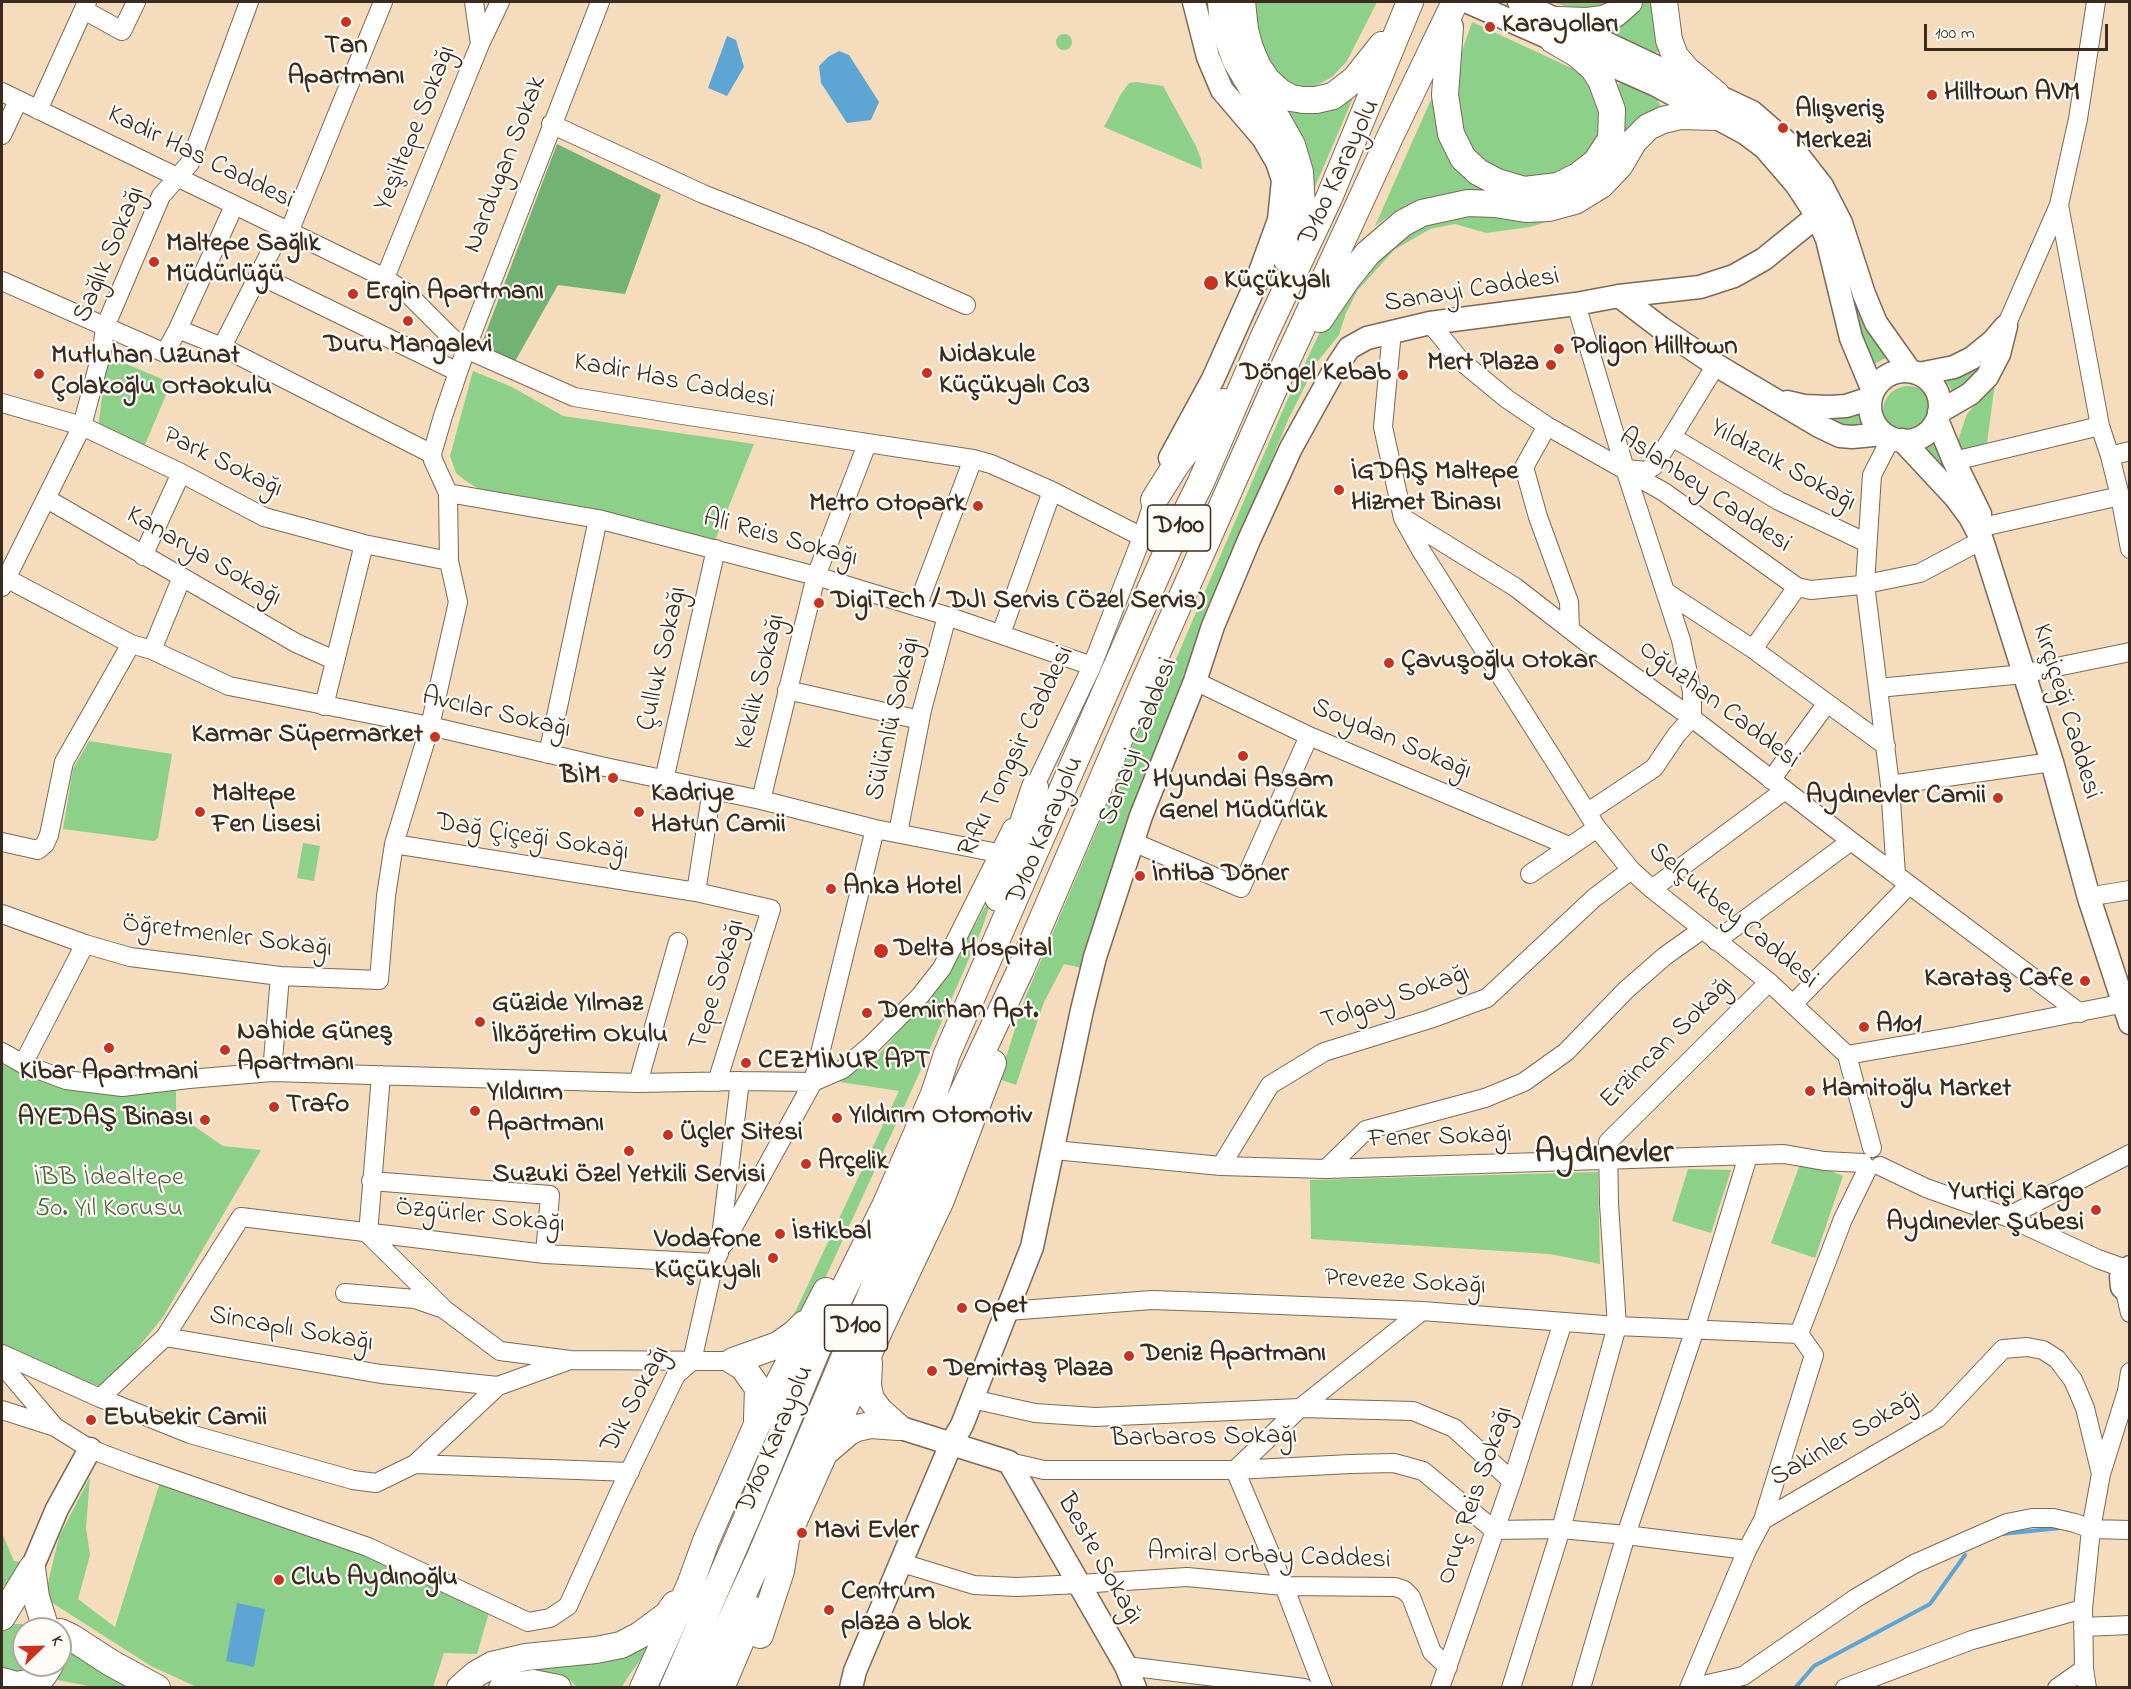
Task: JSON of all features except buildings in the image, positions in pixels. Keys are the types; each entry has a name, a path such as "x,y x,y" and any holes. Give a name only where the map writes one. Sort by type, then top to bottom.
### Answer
{"highway":[{"path":"1221,2 1223,26 1236,61 1256,94 1278,120 1292,146 1300,172 1302,207 1265,334"},
{"path":"1242,2 1245,30 1258,67 1280,92 1291,98 1303,100 1333,96 1344,89 1368,64 1410,2"},
{"name":"D100 Karayolu","path":"673,1688 833,1311 885,1206 934,1094 947,1054 1039,841 1201,482 1265,334 1329,198 1410,2"},
{"path":"1458,4 1445,83 1446,107 1451,134 1457,149 1470,165 1487,178 1524,190 1558,186 1568,182 1596,162 1611,139 1612,110 1601,80 1593,68 1556,30 1603,19 1615,14 1629,2"},
{"path":"1277,382 1347,279 1368,253 1403,223 1422,213 1468,203 1526,209 1549,208 1575,201 1601,185 1620,165 1634,141 1648,127 1663,120 1716,106 1676,56 1669,40 1664,2"},
{"name":"D100 Karayolu","path":"700,1688 760,1557 900,1227 1020,971 1277,382 1390,137 1458,4"},
{"path":"1154,500 1176,465 1211,422 1254,360"},
{"path":"643,1688 690,1585 706,1541 756,1427 947,1054 1035,787"},
{"path":"721,1688 786,1539 941,1200 986,1083 1020,971"},
{"path":"733,1361 778,1345 795,1333 813,1314"},
{"path":"870,1354 868,1386 872,1399 880,1411 898,1427"},
{"path":"733,1361 742,1367 758,1388 756,1427"},
{"path":"826,1452 857,1428 871,1425 898,1427"},
{"path":"736,1688 765,1623 781,1571 786,1539"},
{"path":"31,1617 21,1613 2,1611 32,1568"},
{"path":"32,1568 36,1597 45,1617"},
{"path":"460,1688 476,1674 500,1663 621,1645 667,1616 690,1585"},
{"path":"72,1638 111,1664 157,1688"},
{"path":"2,1681 16,1685 47,1678"},
{"path":"502,1688 533,1683 558,1688"}],"main road":[{"path":"1154,500 1169,461 1213,379 1256,283 1279,220 1282,199 1283,180 1277,162 1263,138 1222,90 1208,57 1194,2"},
{"path":"1519,2 1556,30 1630,73 1716,106 1752,112 1790,145 1822,186 1841,223 1876,323 1915,373 1933,386 1938,394 1938,416"},
{"path":"1458,4 1556,30"},
{"path":"1716,106 1765,148 1796,184 1817,216 1827,238 1851,338 1872,394"},
{"name":"Sanayi Caddesi","path":"851,1688 855,1671 951,1444 962,1425 1032,1247 1082,1010 1099,945 1141,816 1195,681 1213,626 1249,540 1291,448 1349,348 1367,338 1430,322 1700,287 1734,276 1764,259 1817,216"},
{"path":"1661,328 1659,316 1664,304 1674,291"},
{"path":"1619,296 1716,365 1799,415 1840,436 1851,437 1917,439 1926,434 1938,416 1970,394 1987,377 1999,354 2006,326"},
{"path":"1892,437 1873,421 1870,410 1872,394 1882,379 1891,374 1954,367 1972,358 1993,341 2006,326"},
{"path":"1774,399 1804,406 1830,407 1846,406 1872,394"},
{"name":"Kırçiçeği Caddesi","path":"1938,416 1984,533 2099,896 2128,1003"},
{"name":"Kırçiçeği Caddesi","path":"1892,437 1956,498 1984,533"},
{"name":"Kırçiçeği Caddesi","path":"2028,673 2089,898 2128,1003"},
{"name":"Barbaros Sokağı","path":"898,1427 1009,1462"},
{"path":"32,1568 57,1509 90,1449"},
{"name":"Beste Sokağı","path":"1009,1462 1126,1666 1135,1688"}],"street":[{"path":"38,110 86,6 122,31 136,2"},
{"name":"Sağlık Sokağı","path":"3,580 82,426 102,351 105,327 161,196 190,163 249,2"},
{"path":"222,346 259,275 286,231 383,2"},
{"path":"474,2 480,44"},
{"name":"Yeşiltepe Sokağı","path":"385,278 480,44 500,2"},
{"name":"Nardugan Sokak","path":"432,454 466,349 600,2"},
{"path":"2006,326 2059,205 2078,119 2096,2"},
{"path":"2,135 10,96"},
{"name":"Kadir Has Caddesi","path":"10,96 385,278 409,295 466,349 574,397 973,459 991,464 1052,491 1142,537"},
{"path":"551,124 703,194 812,237 966,306"},
{"path":"2059,205 2100,426 2120,496 2129,546"},
{"path":"2,281 165,353 234,206"},
{"path":"259,275 458,372"},
{"path":"1576,304 1625,469 1681,640 1692,692 1692,718 1677,734 1654,768 1588,812"},
{"name":"Aslanbey Caddesi","path":"1430,322 1461,362 1507,399 1547,426 1664,492 1797,587 1811,590 1865,584 1920,573 1984,533 2120,496"},
{"path":"178,329 222,346 432,454 448,493 449,561 458,602 430,726 394,844"},
{"name":"Selçukbey Caddesi","path":"1392,331 1383,427 1403,519 1509,691 1597,828 1631,870 1769,982 1847,1055"},
{"path":"1625,469 1646,471 1654,466 1716,365"},
{"name":"Park Sokağı","path":"2,403 82,426 181,473 264,517 364,544 449,561"},
{"path":"1547,426 1524,467 1538,517 1569,602 1570,629"},
{"path":"1954,461 2100,426"},
{"name":"Yıldızcık Sokağı","path":"1672,437 1779,501 1867,543"},
{"path":"1794,1004 1902,880 1865,584 1872,475 1892,437"},
{"name":"Keklik Sokağı","path":"761,800 816,576 867,444"},
{"path":"2110,456 2130,451"},
{"path":"917,607 973,459"},
{"path":"143,556 181,473"},
{"path":"1001,634 1052,491"},
{"name":"Ali Reis Sokağı","path":"448,493 598,519 716,549 816,576 946,616 1092,666"},
{"name":"Kanarya Sokağı","path":"47,498 143,556 296,643 334,660"},
{"name":"Rıfkı Tongsir Caddesi","path":"2,1052 23,1064 66,1080 122,1087 189,1078 272,1072 638,1083 813,1082 843,1069 871,1045 920,996 942,968 999,853 1035,787 1092,666 1154,500"},
{"path":"548,754 598,519"},
{"name":"Oğuzhan Caddesi","path":"1403,519 1515,587 1692,718 1902,880 2080,1013"},
{"path":"324,706 364,544"},
{"name":"Çulluk Sokağı","path":"664,780 716,549"},
{"path":"152,650 182,577"},
{"name":"Avcılar Sokağı","path":"3,580 131,644 152,650 229,686 430,726 761,800 875,830 999,853"},
{"path":"1753,649 1797,587"},
{"path":"1666,592 1753,649 1886,746"},
{"name":"Sülünlü Sokağı","path":"898,833 920,720 946,616"},
{"path":"2,842 38,850 45,844 49,835 64,762 131,644"},
{"path":"1878,688 2028,673 2130,652"},
{"name":"Soydan Sokağı","path":"1195,681 1309,736 1569,846"},
{"path":"787,690 920,720"},
{"path":"1652,889 1778,785 1827,703"},
{"path":"1133,842 1241,888 1309,736"},
{"path":"1890,785 2052,762"},
{"path":"696,892 712,790"},
{"path":"1530,874 1597,828"},
{"path":"716,1258 813,1082 875,830"},
{"path":"1326,1169 1366,1130 1485,1098 1524,1082 1566,1052 1626,990 1665,956 1710,935 1851,841"},
{"name":"Dağ Çiçeği Sokağı","path":"394,844 696,892"},
{"name":"Öğretmenler Sokağı","path":"2,914 85,944 130,957 280,976 380,980 386,896 394,844"},
{"name":"Tolgay Sokağı","path":"1221,1166 1270,1085 1324,1052 1430,1019 1488,998 1594,898 1631,870"},
{"path":"2099,896 2130,890"},
{"name":"Tepe Sokağı","path":"696,892 771,909 717,1082"},
{"path":"638,1083 678,942"},
{"path":"23,1064 85,944"},
{"path":"272,1072 280,976"},
{"name":"Erzincan Sokağı","path":"1511,1688 1561,1529 1617,1326 1607,1161 1608,1142 1769,982"},
{"path":"1763,1520 1814,1354 1799,1334 1869,1159 1847,1055 2128,1003"},
{"path":"381,1075 368,1233 445,1310 500,1351 570,1360 733,1361"},
{"name":"Dik Sokağı","path":"90,1449 368,1546 528,1622 550,1618 568,1606 676,1375 692,1361 716,1258 740,1081"},
{"name":"Fener Sokağı","path":"1054,1150 1221,1166 1326,1169 1784,1154 1824,1161 1869,1159"},
{"path":"1784,1154 1869,1159 1926,1188 2007,1217 2098,1259 2127,1286"},
{"path":"2007,1217 2130,1154"},
{"path":"1581,1688 1626,1535 1695,1329 1748,1156"},
{"path":"1824,1161 1848,1168 1853,1174 1844,1219"},
{"path":"371,1181 550,1195 545,1254"},
{"name":"Özgürler Sokağı","path":"165,1336 241,1217 545,1254 716,1258"},
{"path":"345,1293 415,1299 445,1310"},
{"name":"Preveze Sokağı","path":"1008,1311 1152,1300 1422,1311 1617,1326 1799,1334"},
{"path":"1323,1688 1284,1586 1235,1470 1300,1408 1422,1311"},
{"name":"Oruç Reis Sokağı","path":"1440,1688 1512,1481 1563,1322"},
{"path":"100,1398 165,1336"},
{"name":"Sincaplı Sokağı","path":"165,1336 381,1374 498,1386"},
{"name":"Sakinler Sokağı","path":"1689,1688 1747,1550 1763,1520 1930,1424 1946,1412 2003,1349 2017,1346 2043,1350 2058,1359 2073,1380 2085,1408 2101,1474"},
{"path":"2,1354 100,1398 190,1434 353,1480 376,1483 415,1464 498,1386 570,1360"},
{"path":"2,1365 56,1427"},
{"path":"2087,1688 2084,1669 2083,1609 2091,1529 2101,1474 2127,1391 2130,1372"},
{"path":"972,1399 1035,1413 1095,1417 1300,1408 1413,1411 1454,1428 1512,1481"},
{"path":"2,1410 56,1427 90,1449"},
{"name":"Barbaros Sokağı","path":"1009,1462 1044,1470 1235,1470 1394,1463 1424,1471 1494,1530"},
{"path":"415,1464 630,1472"},
{"name":"Sakinler Sokağı","path":"1689,1688 1743,1676 1856,1598 1914,1564 2007,1523 2032,1518 2053,1518 2075,1522 2091,1529 2130,1530"},
{"path":"1494,1530 1561,1529 1747,1550"},
{"name":"Amiral Orbay Caddesi","path":"902,1563 974,1585 1017,1587 1187,1577 1284,1586 1395,1587 1404,1590 1411,1597 1432,1653 1448,1667"},
{"path":"1845,1688 1971,1640 2083,1609"},
{"path":"2083,1627 2130,1625"},
{"path":"1126,1666 1304,1688"},
{"path":"2057,1688 2084,1669"}],"green space":[{"path":"1249,2 1377,2 1347,61 1332,77 1315,86 1299,87 1284,81 1270,71"},
{"path":"1552,2 1613,2 1595,9 1578,10"},
{"path":"1636,2 1654,2 1664,49 1655,53 1599,29"},
{"path":"1472,22 1578,71 1591,85 1601,104 1602,138 1588,155 1565,171 1548,176 1528,177 1505,173 1474,153 1460,123 1453,77"},
{"path":"1061,34 1067,34 1072,42 1070,48 1061,50 1056,45 1056,39"},
{"path":"1129,83 1163,86 1196,146 1202,169 1104,127 1121,94"},
{"path":"1621,83 1657,99 1661,107 1642,120 1628,136 1618,133 1614,87"},
{"path":"1358,86 1309,201 1267,90"},
{"path":"1433,95 1485,183 1484,191 1448,194 1414,201 1375,226"},
{"path":"557,144 661,195 625,294 558,285 513,365 482,343"},
{"path":"1578,212 1530,227 1486,233 1455,224 1430,229 1394,250 1358,290 1346,313 1339,335 1317,362 1288,420 1202,629 1144,776 1082,968 1064,964 1044,1002 1016,1085 999,1079 1025,998 1148,709 1170,673 1286,403 1320,332 1348,286 1429,217"},
{"path":"1845,282 1864,321 1889,356 1871,366"},
{"path":"108,356 171,383 144,447 98,427"},
{"path":"1987,361 1955,396 1945,379"},
{"path":"473,371 512,387 563,416 754,444 714,543 484,492 466,481 456,473 450,456"},
{"path":"1995,383 1987,443 1961,452 1958,440 1967,414"},
{"path":"1908,386 1917,388 1928,397 1933,411 1931,420 1922,431 1908,436 1899,434 1888,425 1883,411 1885,402 1894,391"},
{"path":"1855,407 1863,429 1813,415"},
{"path":"1939,440 1966,500 1923,451"},
{"path":"89,741 172,754 158,838 154,841 63,829 73,769"},
{"path":"303,843 320,846 314,881 297,878"},
{"path":"997,885 981,931 919,1074 811,1309 789,1325 899,1091 840,1082 880,1053 919,1008 957,958"},
{"name":"İBB İdealtepe 50. Yıl Korusu","path":"2,1053 63,1088 176,1088 176,1109 188,1122 223,1146 261,1150 163,1317 105,1388 2,1353"},
{"path":"1802,1159 1843,1176 1815,1258 1771,1243"},
{"path":"1688,1169 1731,1170 1711,1233 1672,1221"},
{"path":"1598,1172 1600,1264 1550,1254 1311,1239 1310,1180"},
{"name":"Club Aydınoğlu","path":"90,1477 86,1528 90,1555 78,1599 115,1627 160,1482 366,1551 490,1609 477,1654 444,1653 433,1687 199,1688 151,1666 54,1604 45,1595 59,1537"},
{"path":"2,1533 14,1561 24,1562 15,1580 3,1586 2,1586"},
{"path":"12,1625 12,1673 2,1669 2,1631"},
{"path":"72,1645 143,1687 94,1687 57,1680 59,1677 72,1677"},
{"path":"651,1645 622,1687 577,1687 570,1680 529,1669 615,1659"}],"water":[{"path":"727,36 736,40 744,67 727,96 708,88"},
{"path":"839,51 849,55 879,102 871,120 847,123 821,83 819,66"},
{"path":"237,1603 265,1609 254,1667 226,1661"}],"waterway":[{"path":"2002,1534 2060,1528"},
{"path":"1795,1688 1814,1666 1930,1604 1965,1555"}],"place":[{"name":"Tan Apartmanı","path":"346,22"},
{"name":"Karayolları","path":"1490,27"},
{"name":"Hilltown AVM","path":"1932,95"},
{"name":"Alışveriş Merkezi","path":"1783,128"},
{"name":"Maltepe Sağlık Müdürlüğü","path":"154,262"},
{"name":"Küçükyalı","path":"1211,283"},
{"name":"Ergin Apartmanı","path":"353,294"},
{"name":"Duru Mangalevi","path":"408,321"},
{"name":"Poligon Hilltown","path":"1559,349"},
{"name":"Mert Plaza","path":"1551,365"},
{"name":"Nidakule Küçükyalı C03","path":"927,373"},
{"name":"Mutluhan Uzunat Çolakoğlu Ortaokulu","path":"39,374"},
{"name":"Döngel Kebab","path":"1403,375"},
{"name":"İGDAŞ Maltepe Hizmet Binası","path":"1339,490"},
{"name":"Metro Otopark","path":"978,506"},
{"name":"DigiTech / DJI Servis (Özel Servis)","path":"819,603"},
{"name":"Çavuşoğlu Otokar","path":"1389,663"},
{"name":"Karmar Süpermarket","path":"435,737"},
{"name":"Hyundai Assam Genel Müdürlük","path":"1243,756"},
{"name":"BİM","path":"613,778"},
{"name":"Aydınevler Camii","path":"1998,798"},
{"name":"Maltepe Fen Lisesi","path":"200,812"},
{"name":"Kadriye Hatun Camii","path":"639,812"},
{"name":"İntiba Döner","path":"1140,876"},
{"name":"Anka Hotel","path":"831,889"},
{"name":"Delta Hospital","path":"881,951"},
{"name":"Karataş Cafe","path":"2085,981"},
{"name":"Demirhan Apt.","path":"867,1013"},
{"name":"Güzide Yılmaz İlköğretim Okulu","path":"480,1022"},
{"name":"A101","path":"1864,1027"},
{"name":"Kibar Apartmani","path":"109,1048"},
{"name":"Nahide Güneş Apartmanı","path":"225,1050"},
{"name":"CEZMİNUR APT","path":"746,1063"},
{"name":"Hamitoğlu Market","path":"1810,1091"},
{"name":"Trafo","path":"274,1107"},
{"name":"Yıldırım Apartmanı","path":"475,1111"},
{"name":"Yıldırım Otomotiv","path":"837,1118"},
{"name":"AYEDAŞ Binası","path":"205,1120"},
{"name":"Üçler Sitesi","path":"668,1135"},
{"name":"Suzuki Özel Yetkili Servisi","path":"629,1151"},
{"name":"Arçelik","path":"806,1164"},
{"name":"Yurtiçi Kargo Aydınevler Şubesi","path":"2096,1210"},
{"name":"İstikbal","path":"780,1234"},
{"name":"Vodafone Küçükyalı","path":"773,1258"},
{"name":"Opet","path":"962,1308"},
{"name":"Deniz Apartmanı","path":"1129,1356"},
{"name":"Demirtaş Plaza","path":"932,1371"},
{"name":"Ebubekir Camii","path":"91,1420"},
{"name":"Mavi Evler","path":"802,1533"},
{"name":"Club Aydınoğlu","path":"279,1580"},
{"name":"Centrum plaza a blok","path":"829,1610"}],"district":[{"name":"Aydınevler","path":"1604,1156"}]}
